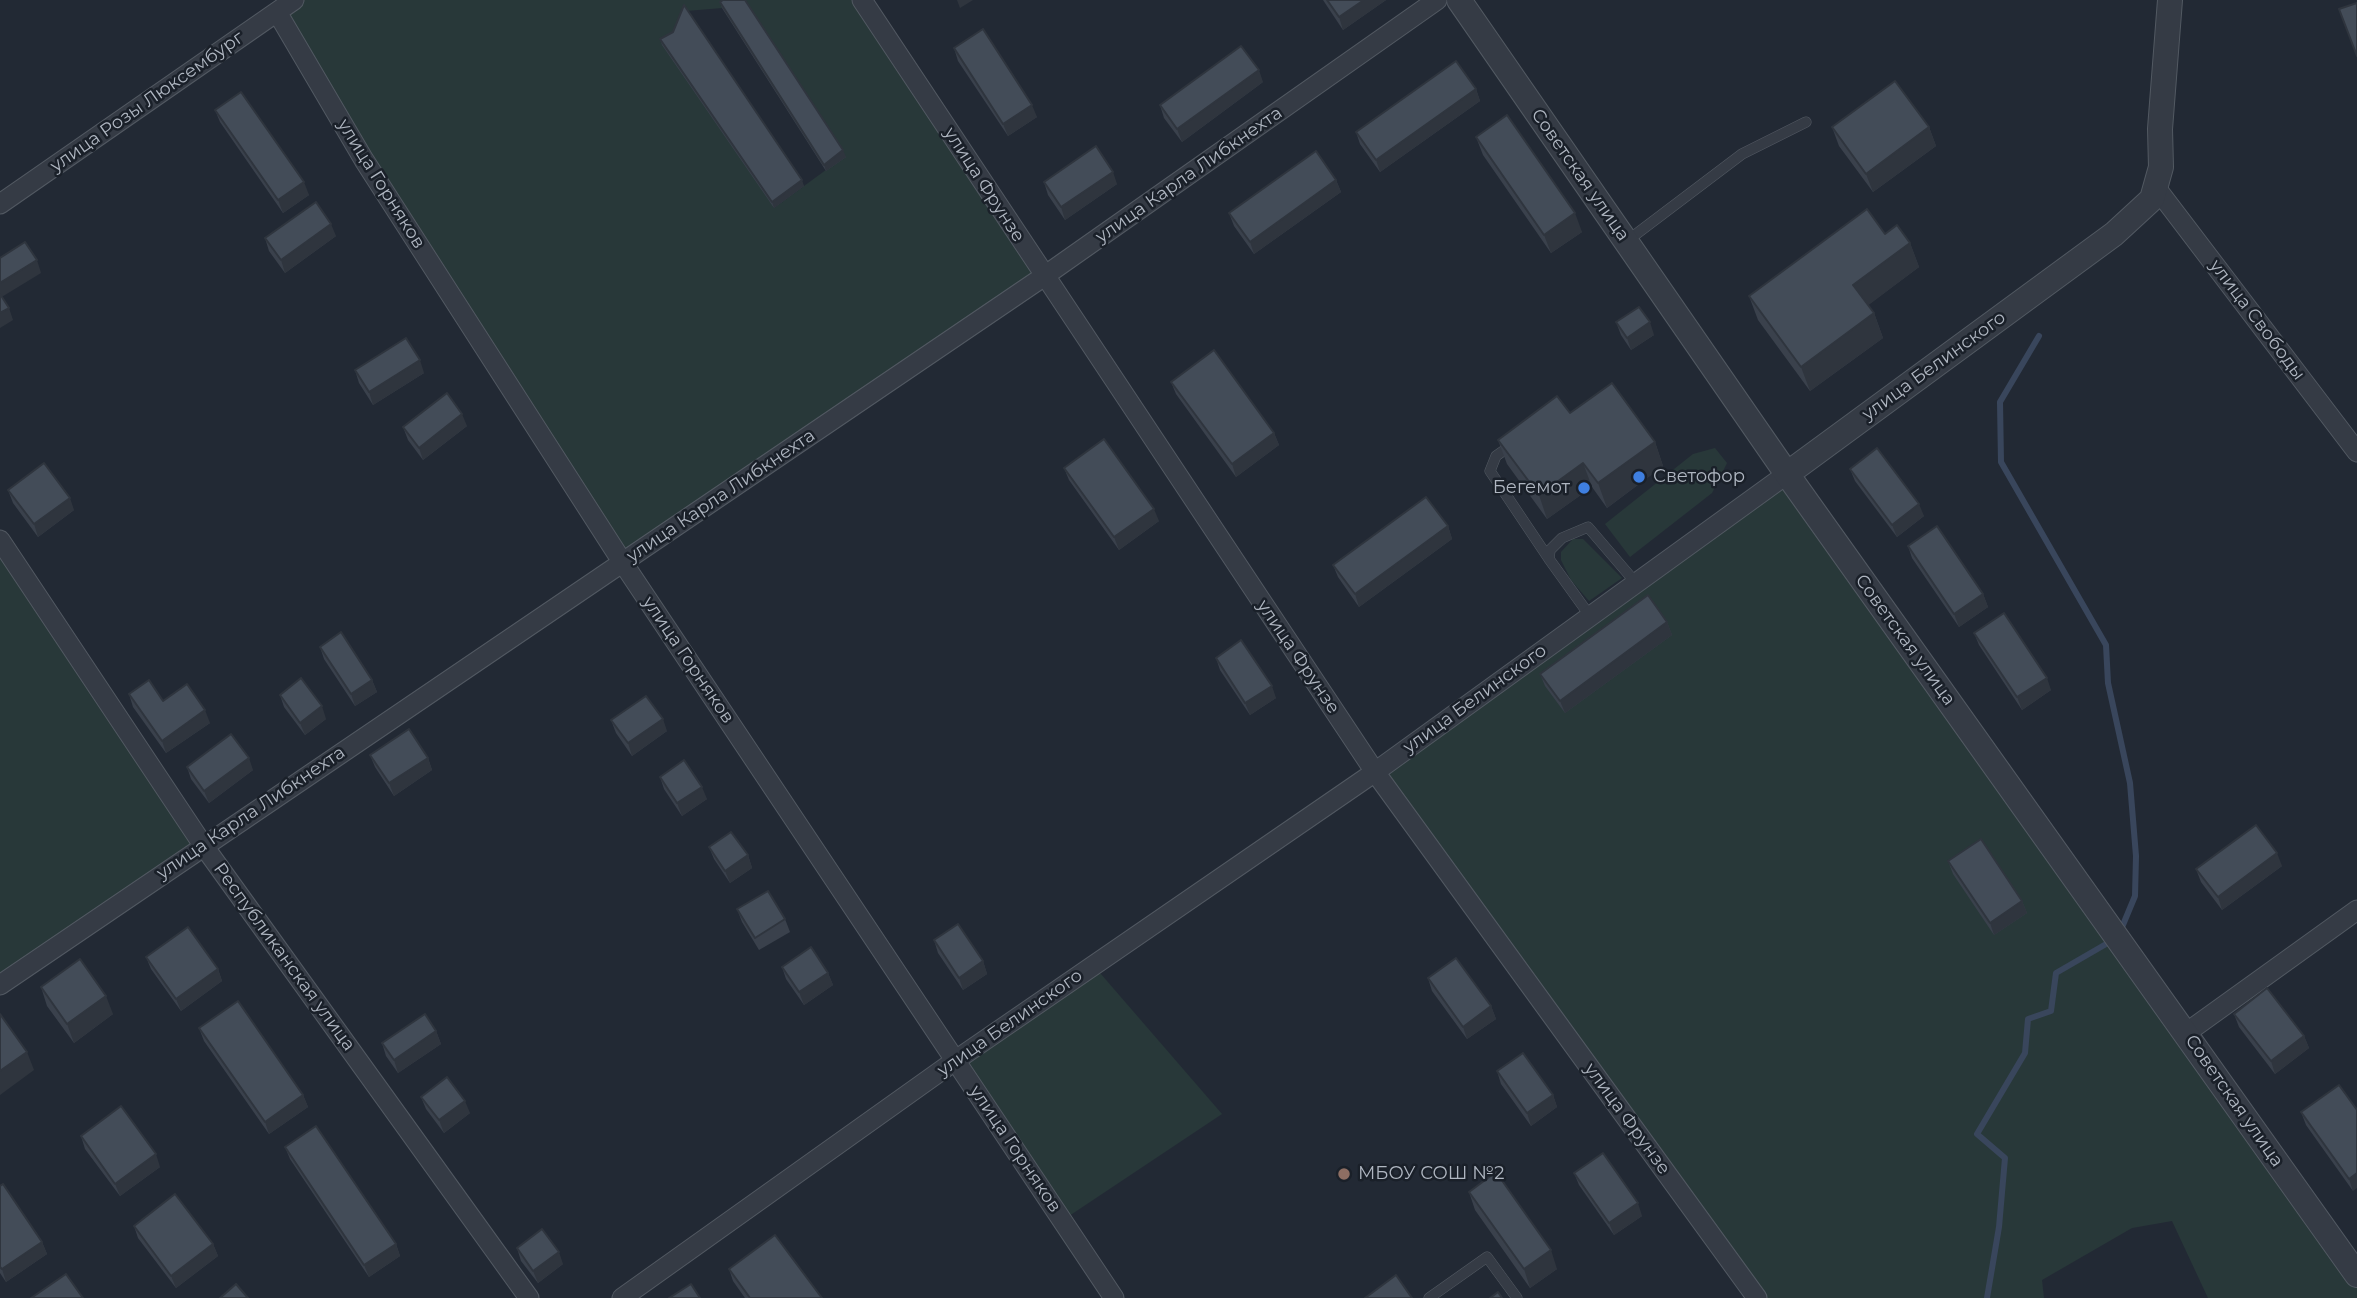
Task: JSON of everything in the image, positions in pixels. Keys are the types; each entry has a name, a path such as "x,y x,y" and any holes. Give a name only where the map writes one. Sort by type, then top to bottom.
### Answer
{"street":[{"name":"улица Розы Люксембург","path":"0,204 294,0"},
{"name":"улица Фрунзе","path":"862,0 1043,277 1375,772 1751,1296"},
{"name":"улица Карла Либкнехта","path":"0,985 1043,277 1437,0"},
{"name":"Советская улица","path":"1459,0 1787,474 2357,1275"},
{"path":"2157,189 2170,0"},
{"name":"улица Горняков","path":"277,12 364,160 623,563 1114,1298"},
{"name":"улица Свободы","path":"2157,189 2357,452"},
{"name":"улица Белинского","path":"622,1298 956,1060 1375,772 2114,233 2152,199 2157,189"},
{"name":"Республиканская улица","path":"0,540 203,845 530,1298"},
{"path":"2186,1033 2357,910"}],"lane":[{"path":"1626,241 1742,154 1806,122"},
{"path":"1528,433 1496,456 1489,471 1590,616"},
{"path":"1549,559 1550,550 1562,538 1588,527 1636,583"},
{"path":"1429,1298 1487,1257 1517,1298"}],"shaded area":[{"path":"294,0 738,0 722,8 686,11 774,208 845,156 743,0 862,0 1043,277 623,563 277,12"},
{"path":"1715,448 1727,463 1712,493 1630,557 1605,524 1693,454"},
{"path":"1787,474 2357,1275 2357,1298 2208,1298 2172,1221 2132,1228 2042,1280 2044,1298 1744,1298 1752,1293 1375,772"},
{"path":"1573,539 1583,539 1622,578 1589,601 1571,580 1561,560 1561,552"},
{"path":"0,540 203,845 0,985"},
{"path":"1094,966 1222,1114 1063,1220 956,1060"}],"building":[{"path":"745,0 843,150 824,165 720,2"},
{"path":"1327,0 1364,0 1339,17"},
{"path":"2357,3 2357,56 2339,9"},
{"path":"684,5 802,180 772,202 660,39 673,32"},
{"path":"983,29 1032,105 1003,124 954,48"},
{"path":"1241,46 1259,70 1177,129 1160,105"},
{"path":"1456,61 1476,89 1376,160 1356,132"},
{"path":"1895,81 1929,127 1866,174 1832,127"},
{"path":"241,92 304,182 278,200 215,110"},
{"path":"1507,115 1575,213 1544,235 1476,137"},
{"path":"1096,146 1113,172 1061,207 1044,182"},
{"path":"1316,151 1336,180 1250,242 1229,213"},
{"path":"316,202 331,224 281,260 265,238"},
{"path":"1867,209 1885,234 1897,225 1910,243 1853,285 1874,313 1801,367 1749,296"},
{"path":"25,242 37,260 0,283 0,258"},
{"path":"0,294 9,308 0,313"},
{"path":"1639,307 1650,322 1627,338 1616,322"},
{"path":"406,338 420,360 369,392 355,370"},
{"path":"1214,350 1274,433 1232,464 1171,382"},
{"path":"1612,383 1655,442 1598,483 1583,463 1539,495 1498,440 1557,396 1570,413"},
{"path":"447,393 462,414 419,448 403,427"},
{"path":"1104,439 1154,509 1114,537 1064,468"},
{"path":"1877,448 1919,504 1892,525 1850,469"},
{"path":"44,463 70,498 34,524 8,490"},
{"path":"1426,497 1448,526 1355,594 1333,565"},
{"path":"1937,526 1983,594 1954,614 1908,546"},
{"path":"1648,595 1667,622 1560,701 1540,674"},
{"path":"2004,613 2047,678 2017,697 1974,633"},
{"path":"341,632 372,680 351,694 320,647"},
{"path":"1241,640 1272,686 1245,703 1216,658"},
{"path":"301,678 322,706 300,723 280,695"},
{"path":"149,680 163,701 187,684 205,710 162,741 129,694"},
{"path":"646,696 663,719 628,743 611,720"},
{"path":"409,729 428,758 389,783 370,755"},
{"path":"231,734 249,758 204,791 187,767"},
{"path":"684,760 702,787 677,803 660,777"},
{"path":"2256,825 2277,853 2218,897 2196,869"},
{"path":"731,832 748,855 725,871 709,847"},
{"path":"1981,839 2022,901 1990,923 1948,861"},
{"path":"768,891 785,919 755,938 737,909"},
{"path":"958,924 983,961 959,978 934,940"},
{"path":"188,927 218,969 176,999 146,957"},
{"path":"811,947 828,973 799,992 782,967"},
{"path":"1456,958 1491,1006 1463,1027 1428,978"},
{"path":"80,959 106,996 67,1024 41,987"},
{"path":"2267,988 2304,1036 2271,1061 2234,1014"},
{"path":"238,1001 303,1095 265,1122 199,1028"},
{"path":"0,1014 27,1052 0,1071"},
{"path":"425,1014 436,1031 394,1060 382,1043"},
{"path":"1523,1053 1553,1095 1527,1113 1497,1071"},
{"path":"447,1077 465,1101 439,1120 421,1097"},
{"path":"2339,1085 2357,1110 2357,1173 2349,1179 2301,1112"},
{"path":"121,1106 156,1154 115,1184 81,1136"},
{"path":"316,1126 396,1244 364,1265 285,1147"},
{"path":"1603,1153 1638,1203 1609,1223 1574,1173"},
{"path":"1496,1172 1551,1250 1524,1269 1469,1192"},
{"path":"3,1184 42,1242 2,1269 0,1186"},
{"path":"175,1194 213,1244 171,1276 134,1226"},
{"path":"542,1229 559,1252 533,1271 517,1248"},
{"path":"775,1235 822,1298 750,1298 729,1269"},
{"path":"66,1274 83,1298 31,1298"},
{"path":"1396,1275 1412,1298 1365,1298"},
{"path":"236,1284 248,1298 220,1298"},
{"path":"691,1284 700,1298 669,1298"},
{"path":"1498,1292 1502,1298 1490,1298"}],"waterway":[{"path":"2039,336 2000,402 2001,462 2106,645 2108,683 2130,783 2136,856 2135,896 2120,932"},
{"path":"1987,1298 1999,1227 2005,1158 1977,1134 2025,1053 2028,1019 2051,1011 2056,973 2113,940"}],"place":[{"name":"Светофор","path":"1639,477"},
{"name":"Бегемот","path":"1584,488"},
{"name":"МБОУ СОШ №2","path":"1344,1174"}]}
